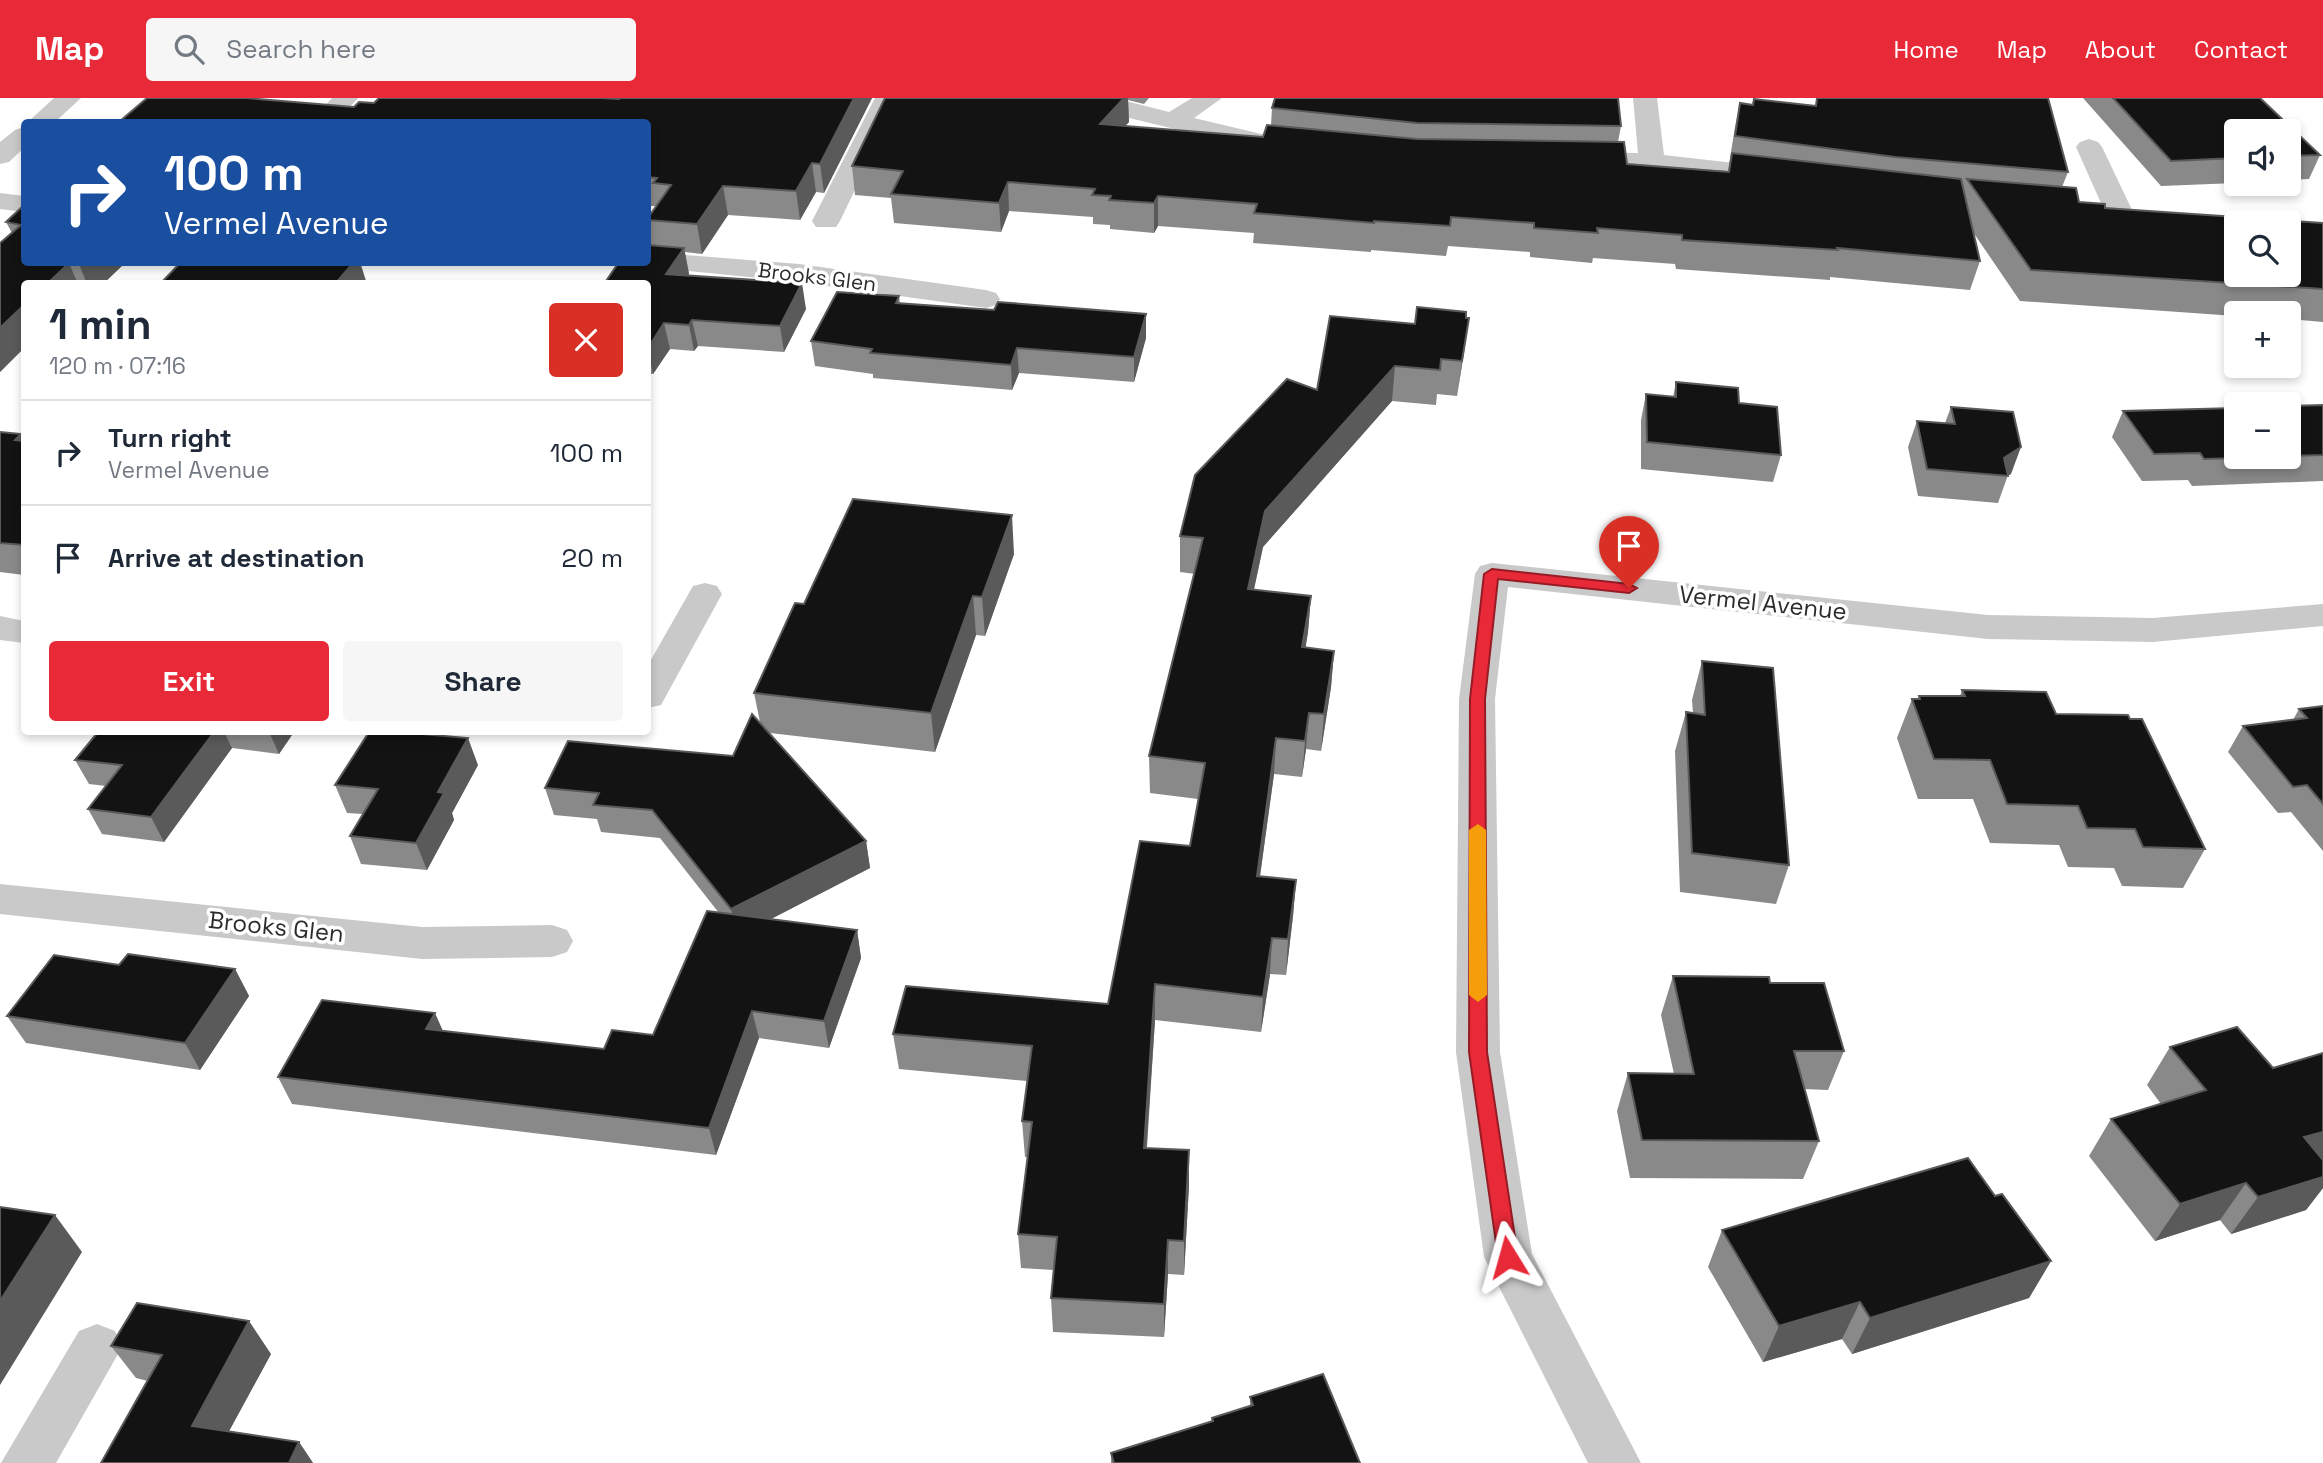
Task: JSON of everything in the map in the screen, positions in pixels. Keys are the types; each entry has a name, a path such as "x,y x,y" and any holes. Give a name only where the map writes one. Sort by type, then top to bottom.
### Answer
{"street":[{"path":"44,119 69,98"},
{"path":"325,119 346,98"},
{"path":"826,221 887,98"},
{"path":"1076,98 1173,120 1230,137 1289,146"},
{"path":"1173,120 1210,98"},
{"path":"1645,98 1652,161"},
{"path":"0,156 21,138"},
{"path":"2085,208 2132,213 2089,147"},
{"path":"1554,160 1652,161 1809,181"},
{"path":"0,201 21,204"},
{"name":"Brooks Glen","path":"651,260 799,273 986,299"},
{"name":"Vermel Avenue","path":"1615,1463 1508,1257 1478,1052 1477,699 1492,574 1988,626 2153,630 2323,615"},
{"path":"651,691 705,594"},
{"path":"0,628 21,632"},
{"name":"Brooks Glen","path":"0,899 422,943 552,941"},
{"path":"27,1463 97,1346"}],"building":[{"path":"147,98 246,98 354,107 359,102 374,103 379,98 854,98 820,164 812,163 796,191 723,186 697,224 651,220 651,214 671,185 653,183 657,178 651,177 651,119 122,119"},
{"path":"885,98 1124,98 1100,124 1263,137 1267,125 1417,139 1624,142 1627,164 1729,172 1732,153 1961,179 1980,261 1837,248 1838,250 1682,240 1682,235 1597,228 1598,233 1534,228 1534,223 1451,217 1450,226 1374,223 1254,213 1257,204 1158,196 1154,203 1109,200 1111,196 1092,195 1095,189 1008,182 999,203 891,194 903,171 852,166"},
{"path":"1275,98 1618,98 1621,126 1417,123 1272,108"},
{"path":"1817,98 2048,98 2068,172 1895,157 1735,136 1740,103 1753,105 1754,99 1816,106"},
{"path":"2113,98 2260,98 2282,119 2224,119 2224,159 2171,161"},
{"path":"2301,137 2320,155 2301,156"},
{"path":"1967,179 2076,188 2079,202 2105,204 2105,208 2224,216 2224,283 2031,270"},
{"path":"21,208 21,225 6,222"},
{"path":"2301,221 2323,223 2323,289 2292,287 2301,287"},
{"path":"21,225 21,266 66,266 51,280 21,280 21,308 0,328 0,243"},
{"path":"651,245 684,248 666,274 802,283 780,326 692,320 689,325 664,323 651,343 651,280 607,280 616,266 651,266"},
{"path":"177,266 351,266 338,280 164,280"},
{"path":"837,292 899,296 896,303 994,310 998,302 1146,314 1134,357 1017,348 1011,365 870,353 872,349 811,341"},
{"path":"1417,307 1466,312 1466,318 1469,318 1462,361 1441,359 1440,370 1395,366 1265,511 1248,589 1311,596 1302,647 1334,651 1324,714 1309,713 1305,741 1276,738 1257,876 1296,880 1288,939 1272,938 1263,997 1155,984 1144,1148 1189,1150 1184,1241 1168,1240 1164,1304 1051,1298 1057,1237 1018,1234 1032,1122 1022,1121 1032,1046 893,1034 906,986 1108,1004 1140,841 1190,846 1205,763 1149,756 1203,538 1180,536 1195,475 1287,379 1317,390 1330,316 1415,324"},
{"path":"1676,382 1738,388 1739,403 1777,407 1781,455 1647,442 1646,394 1676,397"},
{"path":"2323,405 2323,455 2301,456 2301,406"},
{"path":"1951,407 2013,412 2021,447 2004,458 2008,476 1927,469 1917,421 1955,424"},
{"path":"2224,408 2224,458 2204,459 2200,453 2154,454 2123,411"},
{"path":"0,432 21,434 15,440 21,441 21,545 0,543"},
{"path":"853,499 1012,515 982,597 973,596 931,713 754,693 795,603 804,604"},
{"path":"1702,661 1773,668 1789,865 1692,853 1686,712 1705,715"},
{"path":"1962,690 2046,692 2056,714 2128,715 2130,719 2142,719 2205,849 2143,847 2135,829 2087,828 2078,806 2007,804 1990,760 1934,759 1912,699 1920,699 1919,696 1965,696"},
{"path":"2323,706 2323,804 2307,785 2293,787 2243,726 2307,718 2299,709"},
{"path":"752,714 866,841 731,909 652,810 593,805 599,793 545,788 568,741 733,756"},
{"path":"96,735 212,735 151,817 88,809 122,765 75,760"},
{"path":"367,735 468,738 438,792 444,793 416,843 350,836 378,789 335,785"},
{"path":"707,911 857,930 824,1021 752,1011 709,1128 278,1077 322,1000 435,1013 426,1029 604,1049 612,1030 653,1035"},
{"path":"128,954 235,969 185,1043 7,1016 54,955 119,965"},
{"path":"1673,976 1769,977 1770,983 1824,983 1844,1051 1794,1051 1819,1141 1642,1140 1628,1073 1694,1074"},
{"path":"2237,1027 2273,1068 2323,1053 2323,1132 2304,1137 2323,1160 2323,1177 2258,1197 2246,1183 2180,1204 2111,1119 2206,1090 2170,1047"},
{"path":"1968,1158 1995,1196 2002,1194 2051,1261 1870,1318 1860,1302 1779,1326 1722,1230"},
{"path":"0,1207 55,1215 0,1301"},
{"path":"137,1303 249,1321 192,1426 299,1442 289,1463 101,1463 162,1355 111,1346"},
{"path":"1323,1374 1360,1463 1114,1463 1111,1453 1213,1421 1212,1418 1253,1405 1250,1397"}],"slow traffic":[{"path":"1478,830 1478,995"}],"route":[{"path":"1508,1257 1478,1052 1477,699 1492,574 1629,588"}]}
